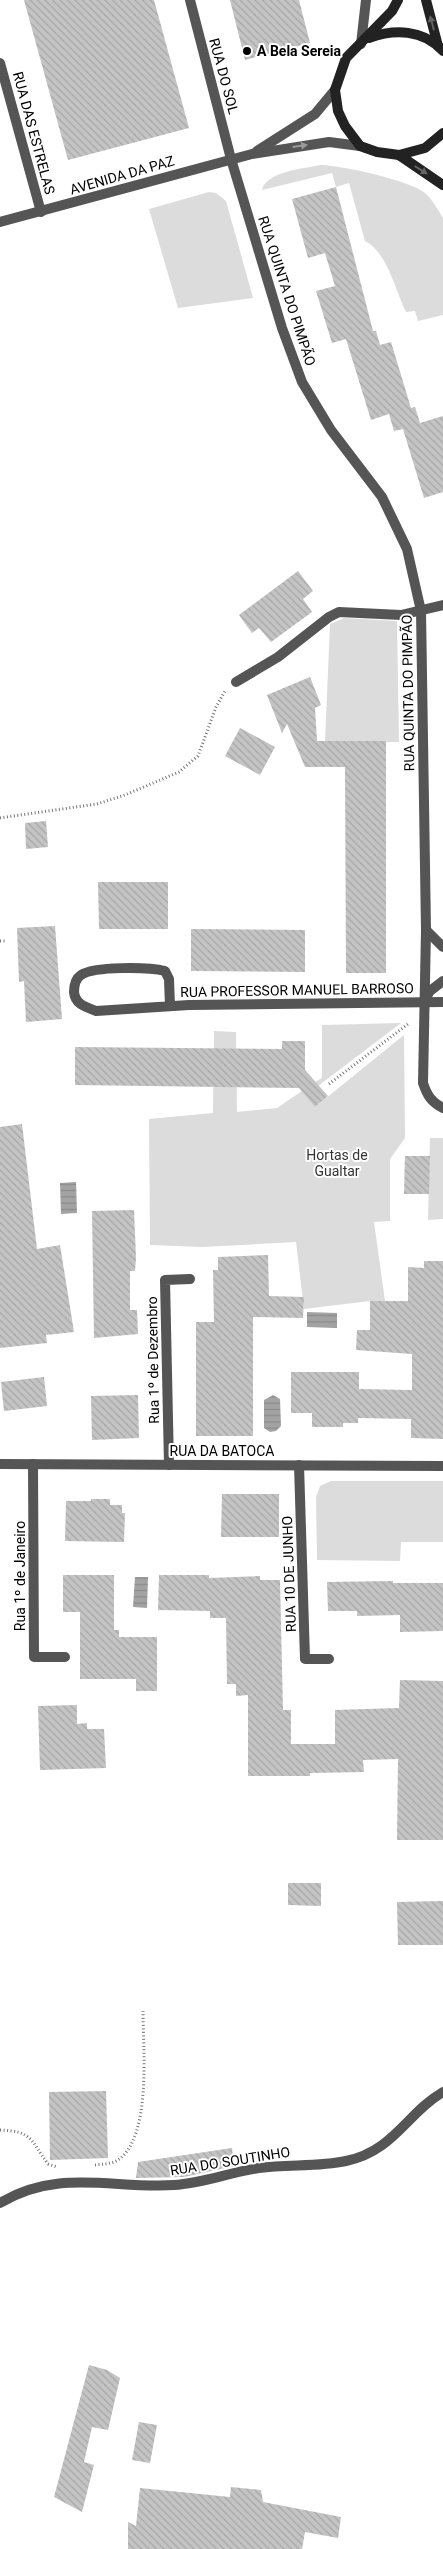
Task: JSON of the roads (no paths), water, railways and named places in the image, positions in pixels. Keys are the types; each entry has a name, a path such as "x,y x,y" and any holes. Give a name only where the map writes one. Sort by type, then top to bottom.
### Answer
{"main road":[{"path":"398,0 392,11 346,58 335,90 342,119 360,146 377,152 399,155 426,148 443,133"},
{"path":"426,0 440,48"},
{"path":"363,42 387,32 411,32 440,48"},
{"path":"399,155 443,185"}],"street":[{"name":"RUA DO SOL","path":"190,0 231,159"},
{"path":"363,42 366,0"},
{"name":"RUA DAS ESTRELAS","path":"0,62 41,212"},
{"name":"AVENIDA DA PAZ","path":"252,154 315,114 335,90"},
{"name":"AVENIDA DA PAZ","path":"0,222 252,154 328,142 360,146"},
{"name":"RUA QUINTA DO PIMPÃO","path":"231,159 282,328 302,382 331,430 382,497 407,549 421,611 426,930 423,1083 427,1096 435,1104 443,1108"},
{"path":"236,682 278,657 329,617 339,612 384,615 421,611 443,605"},
{"path":"426,930 443,947"},
{"name":"RUA PROFESSOR MANUEL BARROSO","path":"170,1006 169,979 165,971 154,968 90,971 80,975 74,984 75,996 82,1006 96,1011 170,1006 443,1002"},
{"name":"RUA PROFESSOR MANUEL BARROSO","path":"424,1001 430,991 443,981"},
{"name":"Rua 1º de Dezembro","path":"169,1465 165,1280 190,1278"},
{"name":"RUA DA BATOCA","path":"0,1464 443,1466"},
{"name":"Rua 1º de Janeiro","path":"33,1464 34,1657 65,1657"},
{"name":"RUA 10 DE JUNHO","path":"299,1465 305,1659 329,1659"},
{"name":"RUA DO SOUTINHO","path":"0,2203 25,2191 80,2181 175,2185 258,2168 346,2161 364,2155 386,2143 431,2099 443,2092"}],"place":[{"name":"A Bela Sereia","path":"247,51"}],"park label":[{"name":"Hortas de Gualtar","path":"337,1164"}]}
